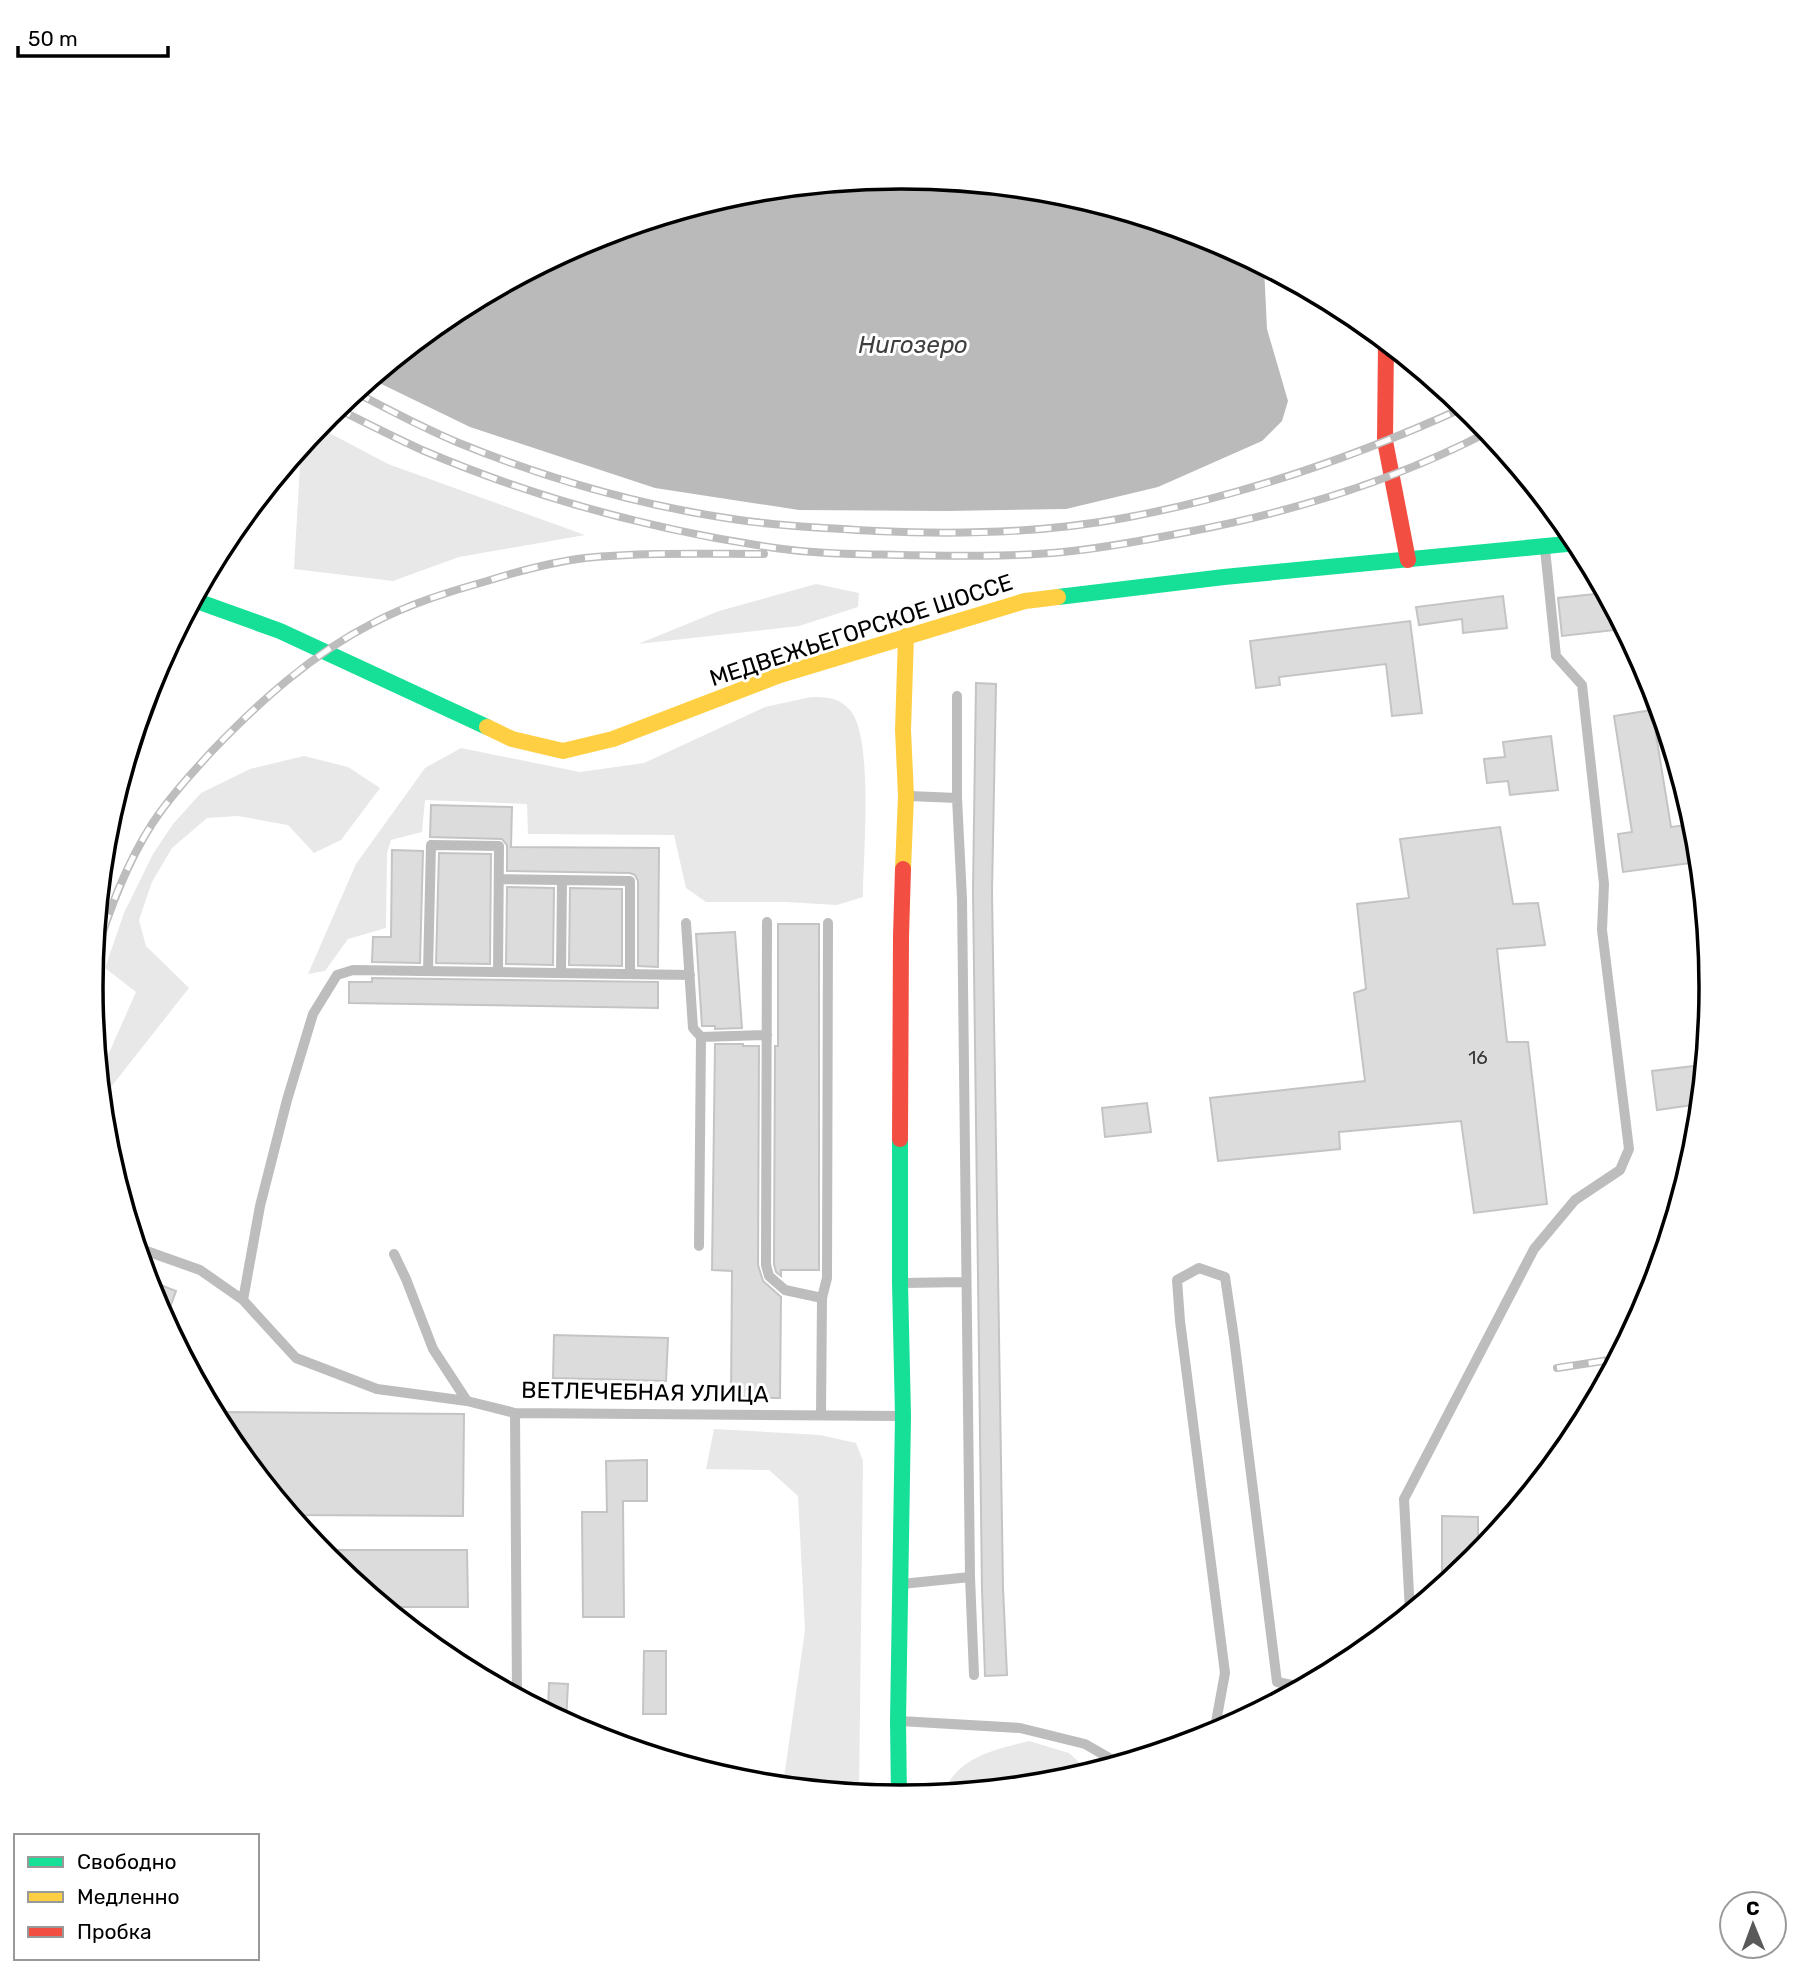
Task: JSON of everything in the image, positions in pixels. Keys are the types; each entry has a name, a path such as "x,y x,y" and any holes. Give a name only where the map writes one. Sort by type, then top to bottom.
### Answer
{"street":[{"path":"1386,353 1385,441 1408,560"},
{"name":"МЕДВЕЖЬЕГОРСКОЕ ШОССЕ","path":"202,603 279,631 512,739 563,751 613,739 780,675 1025,601 1224,577 1564,544"},
{"path":"900,1785 898,1721 903,1416 900,1283 901,936 906,796 903,730 906,636"}],"lane":[{"path":"1410,1601 1405,1499 1534,1249 1575,1200 1620,1170 1629,1149 1602,930 1604,884 1582,685 1556,656 1545,547"},
{"path":"957,696 970,1577 974,1675"},
{"path":"906,796 957,798"},
{"path":"428,971 431,845 499,846 498,972"},
{"path":"499,880 629,881 630,974"},
{"path":"561,973 562,880"},
{"path":"767,922 766,1265 769,1276 785,1290 822,1298"},
{"path":"686,923 693,1028 701,1037 699,1246"},
{"path":"821,1415 822,1298 827,1278 828,923"},
{"path":"243,1300 260,1206 287,1100 313,1014 337,975 353,970 690,975"},
{"path":"701,1037 767,1035"},
{"name":"ВЕТЛЕЧЕБНАЯ УЛИЦА","path":"149,1252 200,1270 243,1300 296,1358 377,1389 467,1401 514,1413 903,1416"},
{"path":"394,1254 433,1349 467,1401"},
{"path":"1216,1719 1224,1673 1177,1280 1199,1268 1224,1276 1277,1682 1288,1684"},
{"path":"900,1283 965,1282"},
{"path":"514,1413 517,1686"},
{"path":"900,1584 970,1577"},
{"path":"898,1721 1020,1728 1085,1744 1108,1758"}],"shaded area":[{"path":"328,432 388,464 585,535 459,557 393,581 294,569 300,462"},
{"path":"816,584 859,593 858,607 799,626 638,644 719,611"},
{"path":"811,697 841,702 850,710 857,724 862,745 866,799 863,897 837,905 706,902 686,888 674,835 528,834 527,804 425,800 422,832 391,840 387,853 386,928 348,939 325,971 308,974 356,864 425,768 461,748 580,772 644,763 765,707"},
{"path":"304,756 348,767 380,788 341,840 314,853 288,825 238,816 207,818 172,848 152,882 139,920 146,946 189,988 110,1088 107,1058 136,992 105,968 124,913 153,854 173,824 201,793 250,769"},
{"path":"714,1429 820,1435 856,1443 863,1461 859,1783 784,1776 805,1630 798,1496 769,1470 706,1469"},
{"path":"1029,1741 1069,1753 1081,1764 1005,1778 949,1783 968,1763 991,1751"}],"water":[{"name":"Нигозеро","path":"901,189 1005,196 1107,216 1206,250 1265,277 1267,329 1288,401 1282,421 1262,441 1158,487 1066,509 799,510 655,488 470,427 380,383 415,354 502,296 596,250 695,216 745,205 797,196"}],"building":[{"path":"1595,594 1614,630 1562,636 1558,598"},
{"path":"1503,596 1507,628 1463,633 1462,619 1419,625 1416,607"},
{"path":"1410,621 1422,713 1392,716 1386,664 1279,677 1280,685 1256,688 1250,641"},
{"path":"976,683 996,684 992,892 1003,1588 1007,1675 985,1676 973,890"},
{"path":"1648,711 1655,728 1671,827 1682,826 1689,863 1623,872 1618,834 1632,832 1614,716"},
{"path":"1551,736 1558,790 1510,795 1508,781 1487,783 1484,759 1505,757 1503,742"},
{"path":"431,805 512,807 511,847 659,848 658,967 638,966 638,881 635,875 507,871 507,845 502,839 430,837"},
{"path":"1500,827 1513,904 1538,903 1545,945 1497,949 1507,1042 1528,1042 1547,1204 1474,1213 1461,1121 1339,1132 1340,1149 1218,1161 1210,1098 1365,1081 1354,993 1366,989 1357,904 1409,898 1400,839"},
{"path":"392,850 423,851 420,963 372,962 373,937 391,937"},
{"path":"439,853 491,854 490,964 436,963"},
{"path":"507,887 554,888 553,965 506,964"},
{"path":"570,888 622,889 622,966 569,965"},
{"path":"778,924 819,924 819,1270 781,1270 781,1276 776,1272 774,1264"},
{"path":"735,932 742,1028 715,1029 715,1026 702,1026 696,934"},
{"path":"372,978 658,982 658,1008 349,1003 349,982 372,982"},
{"path":"715,1044 759,1046 758,1265 763,1281 781,1297 780,1398 731,1397 732,1271 712,1270"},
{"path":"1694,1066 1690,1105 1657,1110 1652,1071"},
{"path":"1147,1103 1151,1132 1105,1137 1102,1108"},
{"path":"162,1285 176,1291 170,1306"},
{"path":"554,1335 668,1338 666,1381 553,1378"},
{"path":"227,1412 464,1414 463,1516 303,1515 268,1473"},
{"path":"647,1460 647,1501 623,1501 624,1617 583,1617 582,1512 607,1512 606,1461"},
{"path":"1442,1516 1478,1517 1478,1537 1442,1573"},
{"path":"467,1550 468,1607 399,1607 337,1551"},
{"path":"644,1651 666,1651 666,1714 643,1714"},
{"path":"549,1683 568,1684 567,1711 548,1702"}],"railway":[{"path":"364,397 432,431 491,456 624,497 692,512 763,523 938,533 1063,527 1168,509 1298,473 1453,412"},
{"path":"347,413 411,445 507,483 640,522 775,548 821,553 900,555 961,556 1063,552 1125,544 1226,524 1342,493 1416,465 1478,437"},
{"path":"106,922 125,873 142,840 173,796 248,715 287,680 350,635 429,599 560,562 630,555 764,554"},
{"path":"1557,1368 1605,1361"}],"traffic: fast":[{"path":"1058,597 1224,577 1564,544"},
{"path":"202,603 280,631 487,727"},
{"path":"899,1785 903,1416 900,1139"}],"traffic: slow":[{"path":"487,727 512,739 563,751 613,739 780,675 1025,601 1058,597"},
{"path":"903,869 906,636"}],"traffic: jam":[{"path":"1386,353 1385,441 1408,560"},
{"path":"900,1139 903,869"}]}
